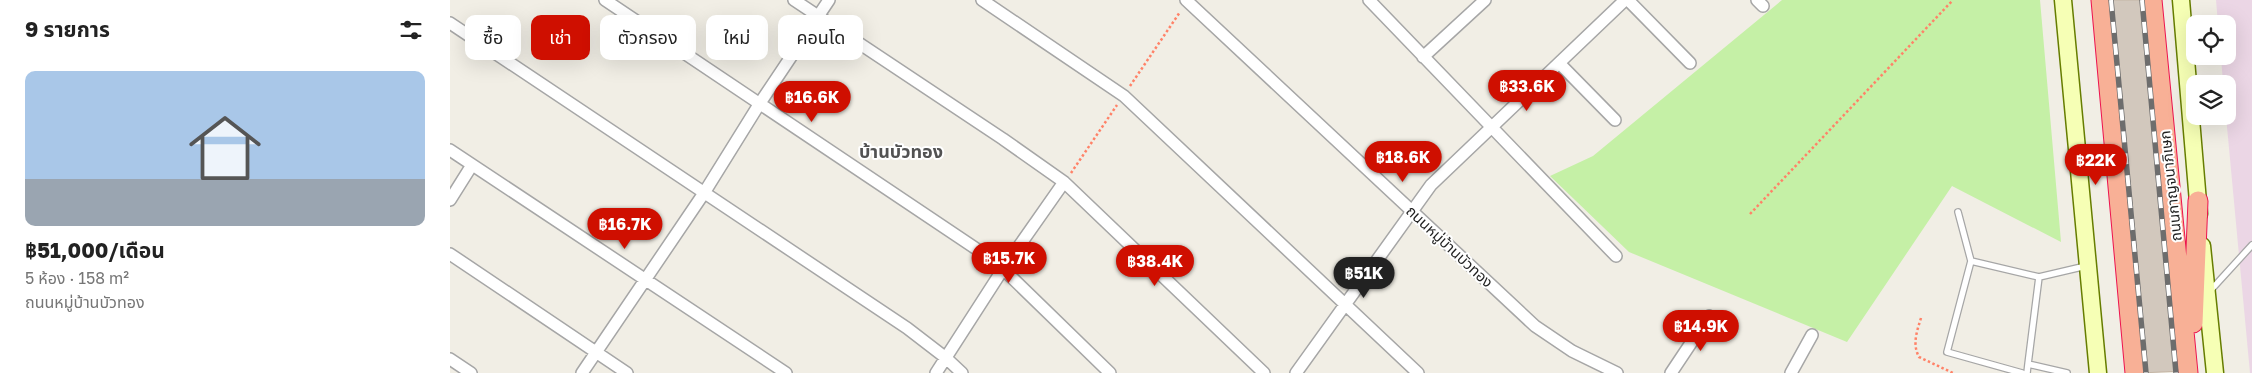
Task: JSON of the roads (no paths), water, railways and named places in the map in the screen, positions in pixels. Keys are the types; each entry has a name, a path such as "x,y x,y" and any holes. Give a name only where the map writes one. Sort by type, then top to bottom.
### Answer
{"highway":[{"path":"2101,0 2135,373"},
{"name":"ถนนกาญจนาภิเษก","path":"2152,0 2190,373"},
{"path":"2190,373 2198,202"}],"main road":[{"path":"2064,0 2098,373"},
{"path":"2181,0 2215,373"}],"street":[{"path":"605,0 978,250 1003,269 1110,373"},
{"path":"794,0 816,15"},
{"path":"819,15 829,0"},
{"path":"982,0 1124,96 1345,302 1418,373"},
{"name":"ถนนหมู่บ้านบัวทอง","path":"1187,0 1535,326 1572,351 1617,373"},
{"path":"1369,0 1616,256"},
{"path":"1423,57 1485,0"},
{"path":"1296,373 1345,302 1431,185 1627,0 1690,63"},
{"path":"450,23 907,328 962,373"},
{"path":"863,46 1004,139 1064,182 1264,373"},
{"path":"582,373 644,279 704,194 789,60"},
{"path":"1559,63 1615,120"},
{"path":"450,150 786,373"},
{"path":"450,200 472,165"},
{"path":"936,373 1003,269 1064,182"},
{"path":"450,254 627,373"},
{"path":"1671,373 1709,316"},
{"path":"1791,373 1812,335"},
{"path":"450,359 471,373"}],"lane":[{"path":"1958,212 1971,260 1947,352 2022,373"},
{"path":"2207,294 2252,245"},
{"path":"1971,260 2039,277 2088,265"},
{"path":"2027,373 2039,277"},
{"path":"2028,364 2066,373"}],"railway":[{"path":"2111,0 2146,373"},
{"path":"2142,0 2176,373"}],"district":[{"name":"บ้านบัวทอง","path":"901,151"}]}
